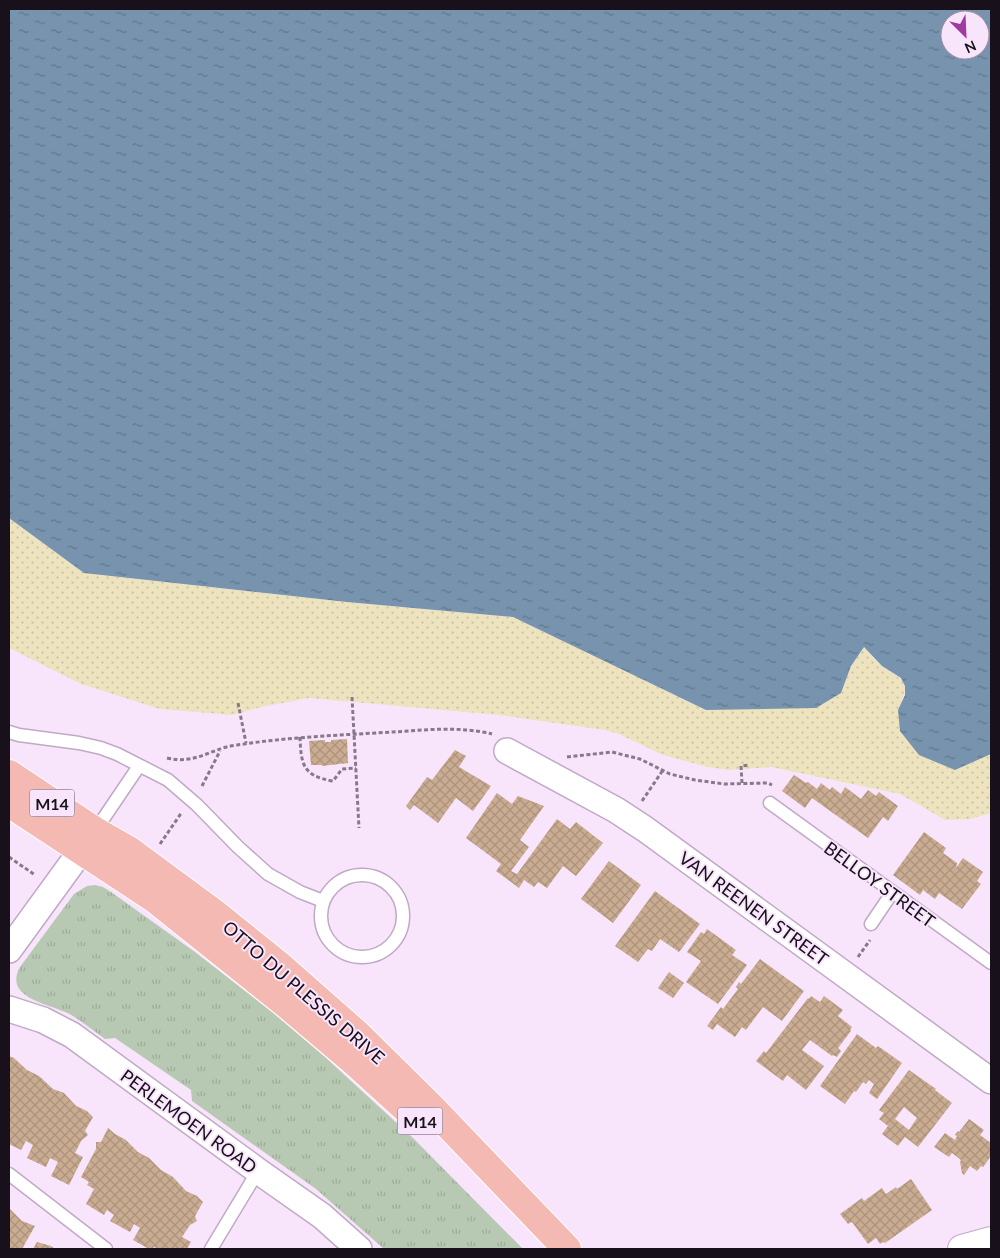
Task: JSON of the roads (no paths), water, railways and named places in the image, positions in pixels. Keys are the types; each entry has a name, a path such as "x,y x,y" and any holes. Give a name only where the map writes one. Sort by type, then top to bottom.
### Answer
{"main road":[{"name":"OTTO DU PLESSIS DRIVE","path":"9,774 155,899 285,1003 350,1058 440,1139 546,1249"},
{"name":"OTTO DU PLESSIS DRIVE","path":"9,803 88,841 138,857 214,913 280,966 357,1034 432,1108 567,1249"}],"street":[{"name":"VAN REENEN STREET","path":"507,751 616,810 645,829 991,1081"},
{"path":"9,950 88,841"},
{"name":"PERLEMOEN ROAD","path":"9,1009 43,1020 72,1035 322,1216 359,1249"},
{"path":"962,1249 991,1241"}],"lane":[{"path":"9,732 101,748 168,780 197,805 238,847 268,874 300,892 323,900"},
{"path":"88,841 140,766"},
{"name":"BELLOY STREET","path":"770,803 991,963"},
{"path":"366,875 380,879 390,886 399,897 403,910 403,923 398,936 390,947 378,954 365,957 351,956 339,950 329,941 323,929 321,915 323,900 330,890 353,876 366,875"},
{"path":"871,924 892,892"},
{"path":"211,1249 258,1171"},
{"path":"9,1174 106,1249"}],"water":[{"path":"9,9 991,9 991,754 955,770 919,755 900,731 898,710 905,695 905,686 901,678 882,666 864,647 851,666 841,693 816,708 706,710 513,617 347,602 84,573 9,518"}]}
